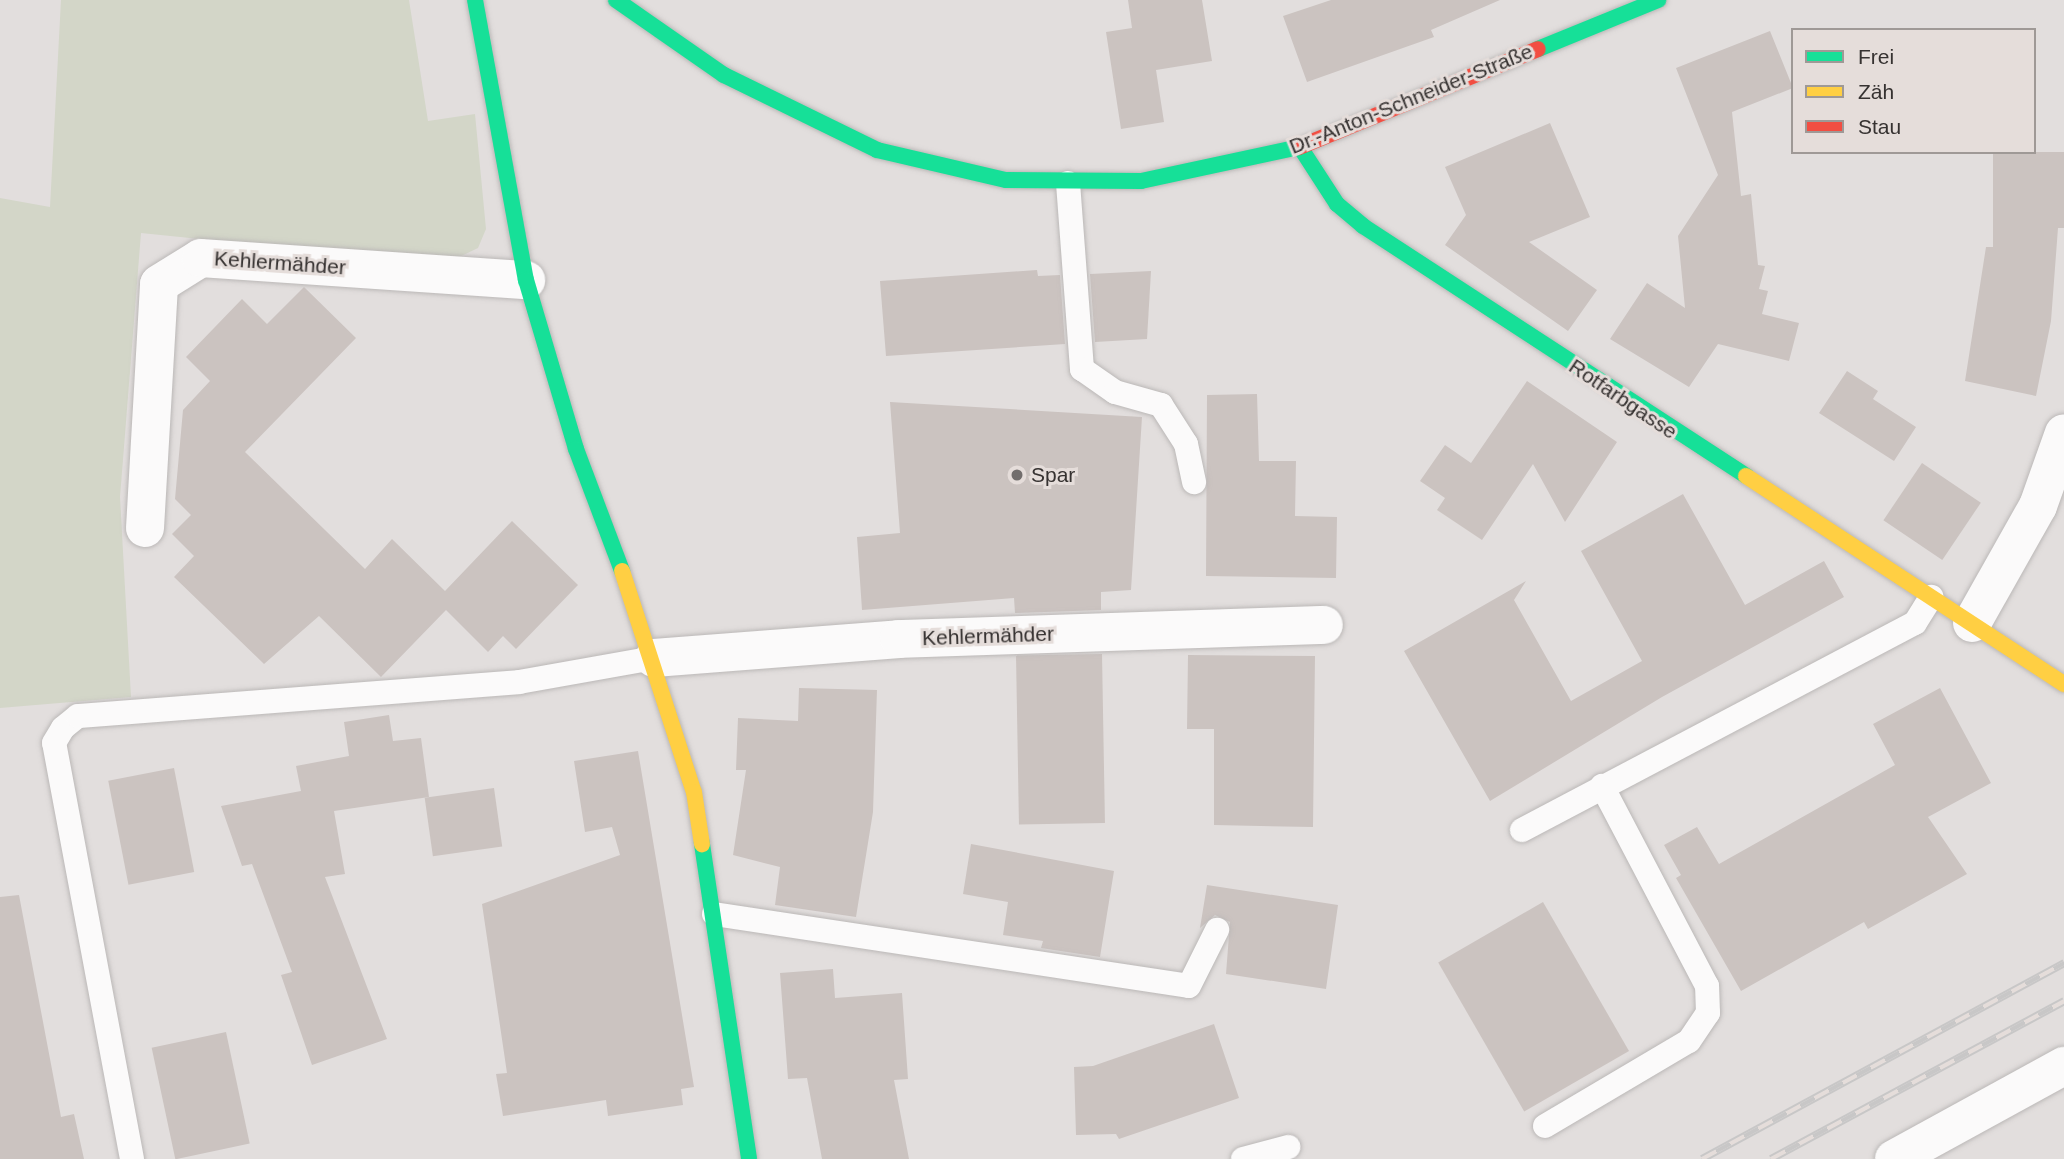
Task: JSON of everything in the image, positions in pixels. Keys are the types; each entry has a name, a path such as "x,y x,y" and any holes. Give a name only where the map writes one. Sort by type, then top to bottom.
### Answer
{"street":[{"path":"475,0 526,280 576,449 654,657 694,792 749,1159"},
{"name":"Dr.-Anton-Schneider-Straße","path":"615,0 724,75 877,150 1006,180 1068,183 1141,181 1300,147 1658,0"},
{"name":"Rotfarbgasse","path":"1300,147 1337,204 1363,226 2064,684"},
{"name":"Kehlermähder","path":"145,528 159,284 201,258 526,280"},
{"path":"1972,623 2038,506 2064,433"},
{"name":"Kehlermähder","path":"654,657 899,639 1324,625"},
{"path":"1894,1159 2064,1066"}],"lane":[{"path":"1068,183 1082,369 1115,392 1161,405 1186,444 1194,482"},
{"path":"1522,830 1915,623 1931,597"},
{"path":"132,1159 54,743 63,728 78,716 519,682 654,657"},
{"path":"1545,1126 1689,1041 1708,1013 1707,986 1602,786"},
{"path":"714,914 1189,986 1217,930"},
{"path":"1243,1159 1288,1147"}],"shaded area":[{"path":"61,0 409,0 428,121 475,114 486,229 478,248 455,259 407,260 141,233 120,497 131,697 0,708 0,198 50,207"}],"building":[{"path":"1128,0 1202,0 1212,61 1156,70 1164,122 1121,129 1106,32 1132,28"},
{"path":"1331,0 1500,0 1431,30 1434,37 1307,82 1283,16"},
{"path":"1770,31 1791,83 1791,89 1732,112 1741,196 1751,194 1758,265 1765,266 1759,289 1768,291 1762,314 1799,323 1789,361 1718,344 1689,387 1610,339 1647,283 1685,308 1678,236 1718,175 1676,68"},
{"path":"1550,123 1590,217 1529,242 1597,290 1568,331 1445,245 1466,215 1445,167"},
{"path":"2064,152 2064,228 2058,228 2051,321 2036,396 1965,381 1986,247 1993,247 1993,154"},
{"path":"1037,270 1038,276 1060,275 1065,344 886,356 880,281"},
{"path":"1151,271 1147,339 1095,342 1090,274"},
{"path":"304,287 356,338 245,452 365,569 392,539 445,591 512,521 578,585 516,649 503,636 488,652 446,610 381,677 319,616 264,664 174,577 194,556 172,534 191,515 175,499 183,410 210,381 186,357 242,299 267,324"},
{"path":"1847,371 1878,391 1873,399 1916,427 1894,461 1819,413"},
{"path":"1527,381 1617,442 1565,522 1533,464 1482,540 1437,510 1445,498 1420,481 1445,445 1471,463"},
{"path":"1257,394 1259,461 1296,461 1295,516 1337,517 1336,578 1206,576 1207,395"},
{"name":"Spar","path":"890,402 1142,417 1131,590 1101,592 1101,610 1015,613 1014,598 862,610 857,537 900,533"},
{"path":"1922,463 1981,503 1942,560 1883,520"},
{"path":"1683,494 1745,605 1824,561 1844,597 1662,697 1490,801 1404,651 1526,581 1514,600 1571,701 1642,661 1581,551"},
{"path":"1102,654 1105,823 1019,824 1016,656"},
{"path":"1188,655 1315,656 1313,827 1214,825 1214,729 1187,729"},
{"path":"799,688 877,690 873,812 856,917 775,905 780,867 733,855 746,770 736,770 738,718 798,721"},
{"path":"1940,688 1991,783 1928,817 1967,874 1868,929 1864,922 1741,991 1676,878 1681,875 1664,845 1697,827 1719,864 1895,765 1873,724"},
{"path":"389,715 393,741 421,738 429,797 334,811 345,874 325,877 387,1039 312,1065 281,975 292,972 252,864 242,866 221,806 301,791 296,766 349,756 344,722"},
{"path":"638,751 694,1087 681,1089 683,1105 608,1116 606,1100 503,1116 496,1074 507,1073 482,904 620,855 612,827 585,832 574,761"},
{"path":"174,768 194,872 128,885 108,781"},
{"path":"494,788 502,846 433,856 425,798"},
{"path":"971,844 1114,871 1100,957 1041,948 1043,941 1003,935 1008,902 963,894"},
{"path":"1207,885 1338,905 1326,989 1226,974 1230,922 1215,915 1200,928"},
{"path":"19,895 61,1117 74,1114 84,1159 0,1159 0,897"},
{"path":"1543,902 1629,1051 1524,1111 1438,963"},
{"path":"833,969 835,998 902,993 908,1079 894,1080 909,1159 822,1159 807,1078 788,1079 780,973"},
{"path":"1214,1024 1239,1098 1119,1139 1116,1134 1076,1135 1074,1067 1093,1066"},
{"path":"226,1032 250,1144 175,1159 152,1048"}],"railway":[{"path":"1702,1159 2064,963"},
{"path":"1771,1159 2064,1001"}],"traffic: fast":[{"path":"475,0 526,280 576,449 622,571"},
{"path":"616,0 724,75 877,150 1006,180 1141,181 1299,147"},
{"path":"1538,49 1658,0"},
{"path":"1300,147 1337,204 1363,226 1746,476"},
{"path":"702,844 749,1159"}],"traffic: slow":[{"path":"1746,476 2064,684"},
{"path":"622,571 694,792 702,844"}],"traffic: jam":[{"path":"1299,147 1538,49"}],"place":[{"name":"Spar","path":"1017,475"}]}
